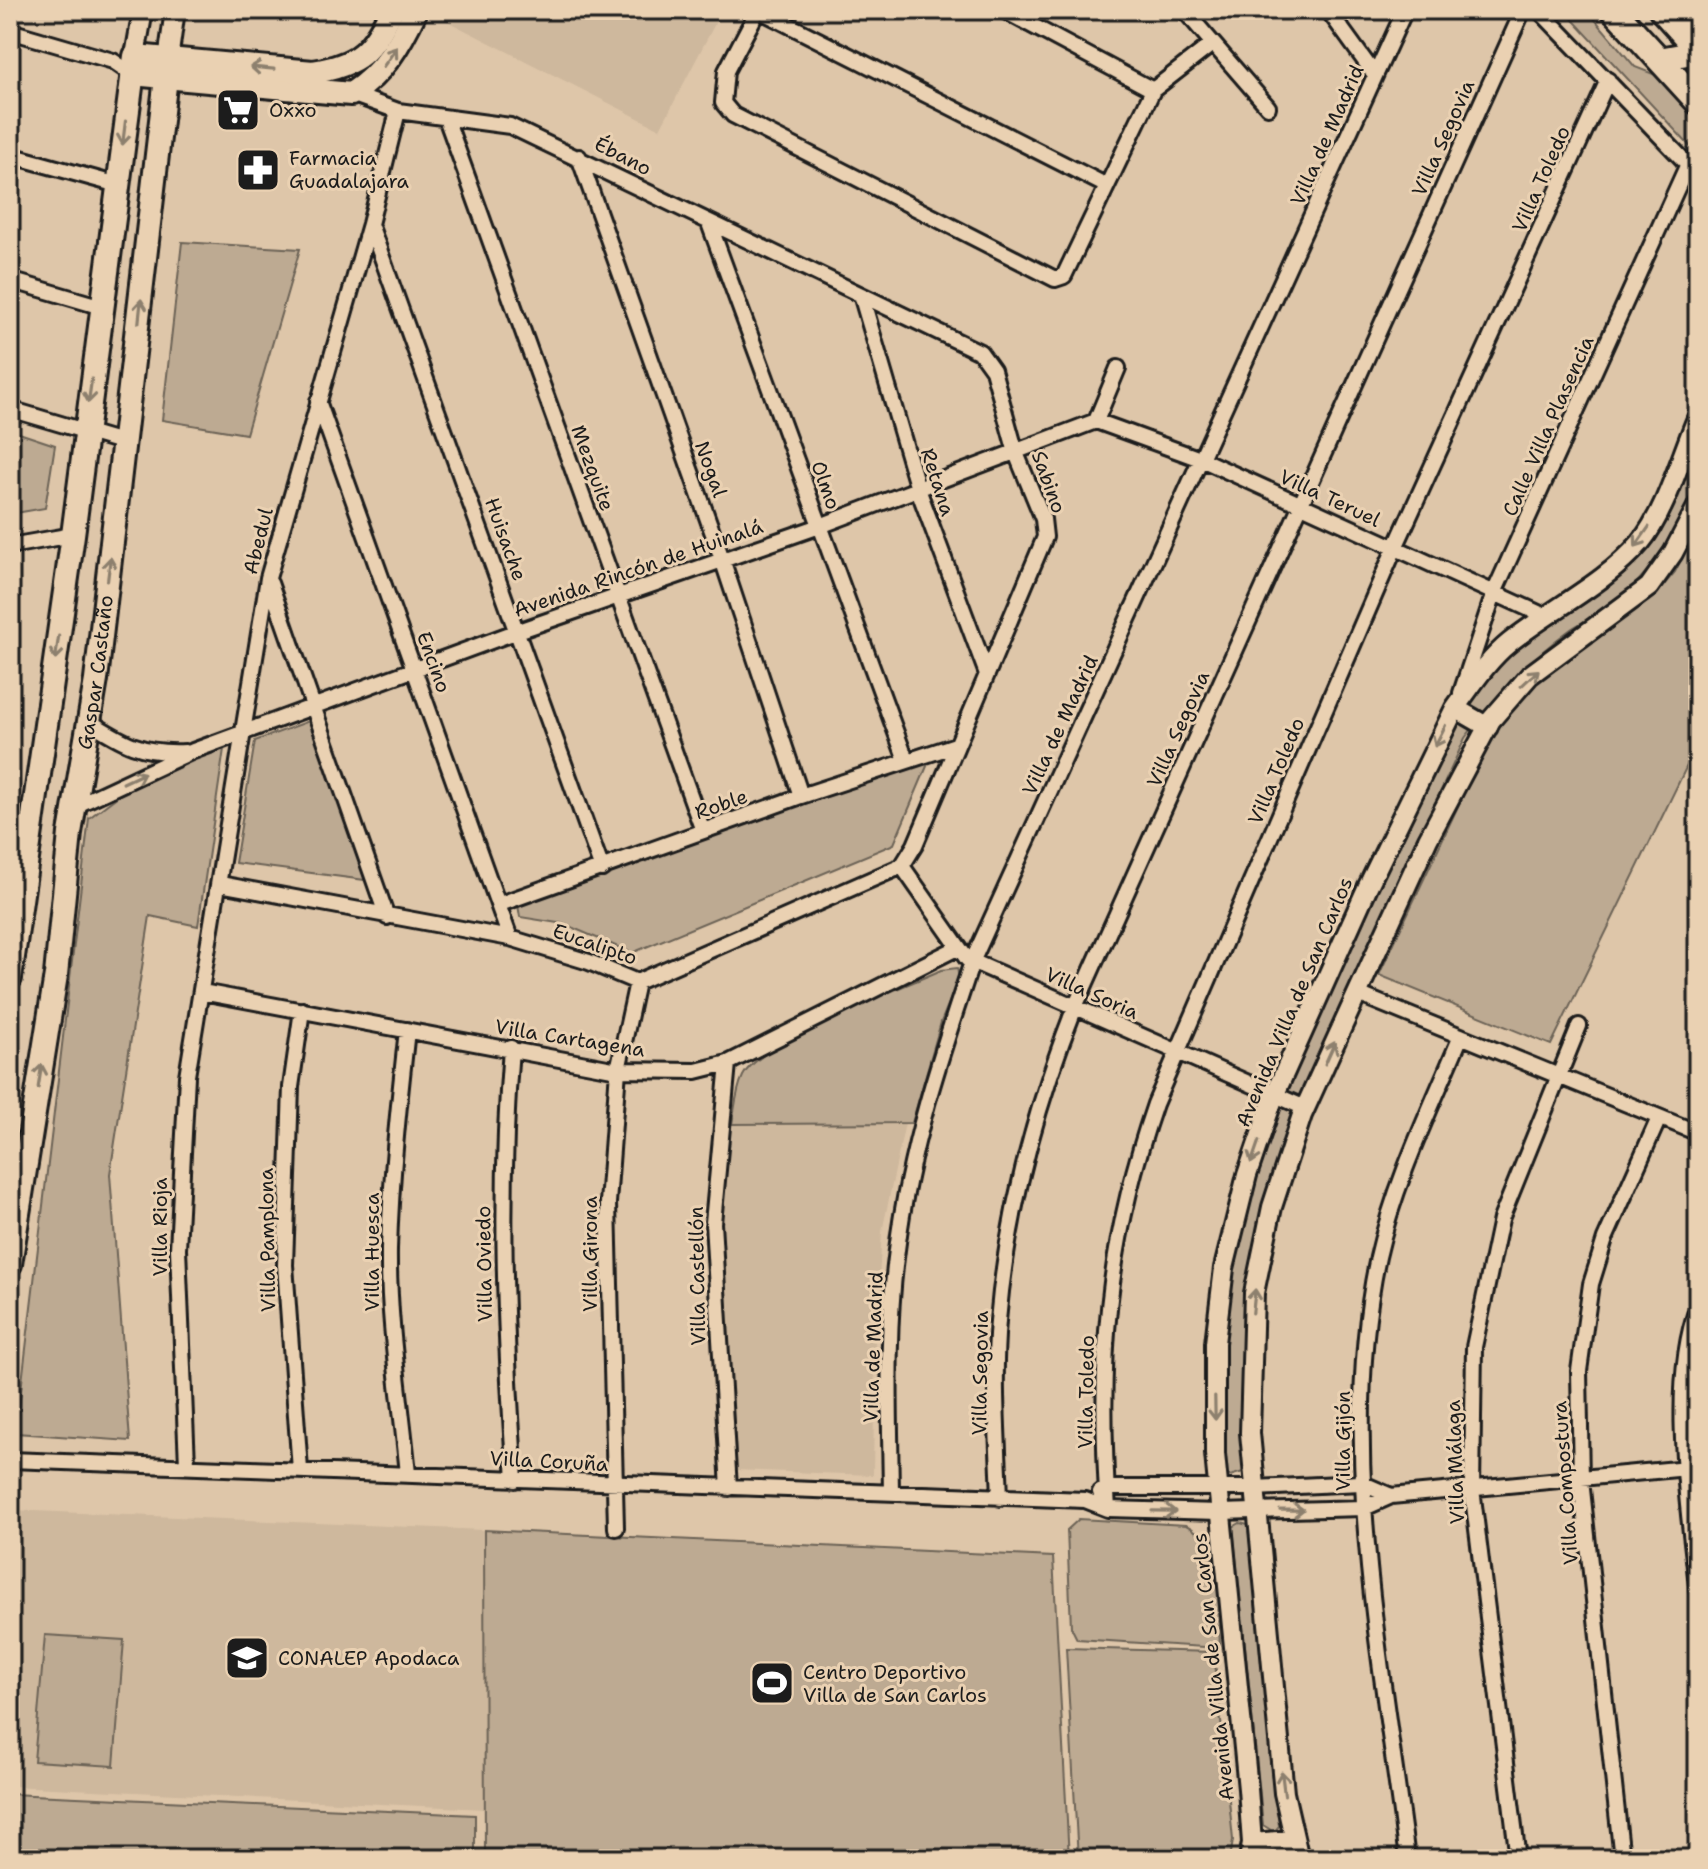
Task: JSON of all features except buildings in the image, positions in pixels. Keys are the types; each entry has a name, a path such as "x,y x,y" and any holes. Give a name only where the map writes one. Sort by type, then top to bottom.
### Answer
{"main road":[{"path":"167,70 313,72 340,68 374,45 392,10"},
{"path":"134,65 351,94 374,78 392,57 416,10"},
{"path":"1614,10 1698,102"},
{"path":"1659,59 1698,51 1662,10"},
{"name":"Gaspar Castaño","path":"10,978 73,535 134,65"},
{"name":"Gaspar Castaño","path":"10,1264 56,975 70,833 96,680 167,70"},
{"path":"31,833 70,833"}],"street":[{"path":"10,31 134,65 143,10"},
{"path":"167,70 175,10"},
{"path":"1107,186 758,10 726,71 721,92 723,103 733,115 1055,279 1064,276 1153,90 1212,44"},
{"path":"1003,10 1153,90"},
{"path":"1184,10 1268,107"},
{"path":"1328,10 1375,75"},
{"name":"Villa de Madrid","path":"891,1493 890,1361 897,1248 927,1092 972,962 1203,460 1405,10"},
{"name":"Villa Segovia","path":"1000,1498 997,1360 1003,1283 1035,1129 1053,1063 1075,1007 1523,10"},
{"path":"1539,10 1693,169"},
{"name":"Villa Toledo","path":"1108,1509 1102,1419 1114,1252 1133,1168 1176,1052 1394,550 1608,80"},
{"name":"Ébano","path":"351,94 398,111 510,126 579,157 862,298"},
{"name":"Abedul","path":"202,992 268,578 370,224 398,111"},
{"name":"Mezquite","path":"446,118 703,831"},
{"path":"10,155 118,185"},
{"name":"Nogal","path":"579,157 722,559 801,796"},
{"name":"Calle Villa Plasencia","path":"1455,708 1494,593 1693,169"},
{"name":"Olmo","path":"709,223 906,760"},
{"name":"Huisache","path":"370,224 602,869"},
{"path":"10,280 102,307"},
{"name":"Sabino","path":"862,298 960,340 980,352 993,370 1016,453 1043,519 1045,537 956,745"},
{"name":"Retana","path":"862,298 918,489 987,674"},
{"path":"1096,421 1118,368"},
{"name":"Encino","path":"318,401 510,938"},
{"path":"10,409 125,443"},
{"name":"Avenida Villa de San Carlos","path":"1251,1851 1218,1487 1215,1343 1224,1268 1247,1175 1274,1096 1368,886 1455,708 1493,658 1632,552 1647,533 1659,509 1698,416"},
{"name":"Villa Teruel","path":"1096,421 1203,460 1394,550 1545,616"},
{"name":"Avenida Rincón de Huinalá","path":"75,806 193,751 617,595 820,526 1096,421"},
{"path":"1299,1859 1292,1840 1282,1777 1254,1488 1249,1364 1254,1293 1272,1207 1305,1108 1428,839 1488,727 1530,675 1649,587 1698,505"},
{"path":"1659,509 1689,524"},
{"path":"10,546 73,535"},
{"path":"268,578 387,917"},
{"path":"1455,708 1488,727"},
{"name":"Avenida Rincón de Huinalá","path":"87,720 126,744 144,751 193,751"},
{"path":"902,866 956,745"},
{"name":"Roble","path":"500,904 801,796 956,745"},
{"name":"Villa Soria","path":"902,866 957,948 972,962 1305,1108"},
{"name":"Eucalipto","path":"220,884 510,938 589,962 637,982 902,866"},
{"name":"Villa Cartagena","path":"202,992 618,1070 696,1071 728,1063 957,948"},
{"name":"Villa Girona","path":"616,1528 608,1203 618,1070 637,982"},
{"name":"Villa Rioja","path":"187,1464 178,1249 187,1076 202,992"},
{"path":"1358,994 1698,1133"},
{"name":"Villa Pamplona","path":"300,1470 285,1250 291,1087 302,1010"},
{"name":"Villa Málaga","path":"1518,1859 1472,1489 1474,1347 1483,1289 1501,1219 1557,1074 1579,1026"},
{"name":"Villa Huesca","path":"407,1030 394,1146 389,1251 392,1321 408,1474"},
{"name":"Villa Gijón","path":"1407,1859 1361,1483 1364,1351 1378,1257 1406,1168 1461,1036"},
{"name":"Villa Oviedo","path":"511,1048 502,1225 503,1299 515,1480"},
{"name":"Villa Castellón","path":"728,1063 713,1223 729,1488"},
{"name":"Villa Compostura","path":"1622,1859 1581,1480 1579,1371 1591,1284 1605,1239 1659,1118"},
{"path":"1698,1306 1685,1360 1698,1594"},
{"name":"Villa Coruña","path":"10,1460 187,1464 515,1480 1085,1500 1108,1509 1220,1512 1364,1508 1391,1496 1691,1468"},
{"name":"Villa Coruña","path":"1085,1500 1107,1488 1254,1488 1361,1483 1391,1496"},
{"path":"1251,1851 1292,1840"}],"shaded area":[{"path":"433,10 722,10 660,129 431,13"},
{"path":"1564,10 1587,10 1635,67 1661,77 1698,118 1698,155"},
{"path":"182,242 300,249 246,434 162,420"},
{"path":"10,430 55,445 45,508 10,514"},
{"path":"1698,430 1698,479 1685,512 1664,548 1626,594 1571,629 1527,666 1488,707 1465,738 1326,1042 1274,1171 1246,1297 1240,1407 1243,1472 1230,1476 1226,1473 1222,1371 1228,1293 1245,1205 1271,1124 1318,1018 1435,761 1469,699 1501,661 1620,576 1641,550"},
{"path":"1698,526 1698,743 1551,1045 1379,975 1489,740 1526,687 1658,592 1675,572"},
{"path":"312,720 365,880 235,863 255,741"},
{"path":"224,749 198,926 150,916 110,1174 130,1441 16,1433 89,818 147,774"},
{"path":"930,759 894,844 632,953 564,924 520,917 518,905"},
{"path":"957,968 959,978 941,1022 912,1123 732,1124 743,1076 755,1062 776,1047 865,1002 941,970"},
{"path":"905,1123 882,1232 875,1339 873,1475 735,1470 718,1230 732,1124"},
{"name":"CONALEP Apodaca","path":"10,1510 484,1530 485,1809 10,1786"},
{"path":"1079,1519 1186,1525 1199,1534 1213,1562 1217,1579 1220,1648 1077,1639 1071,1627 1067,1530"},
{"path":"1240,1523 1248,1525 1279,1826 1274,1832 1263,1825 1233,1527"},
{"name":"Centro Deportivo Villa de San Carlos","path":"484,1530 1053,1557 1069,1859 485,1859"},
{"path":"45,1635 124,1640 114,1766 34,1761"},
{"path":"1066,1648 1214,1652 1233,1840 1230,1859 1078,1859"},
{"path":"10,1794 475,1815 475,1859 10,1859"}],"place":[{"name":"Oxxo","path":"238,110"},
{"name":"Farmacia Guadalajara","path":"258,170"},
{"name":"CONALEP Apodaca","path":"247,1658"},
{"name":"Centro Deportivo Villa de San Carlos","path":"772,1683"}]}
